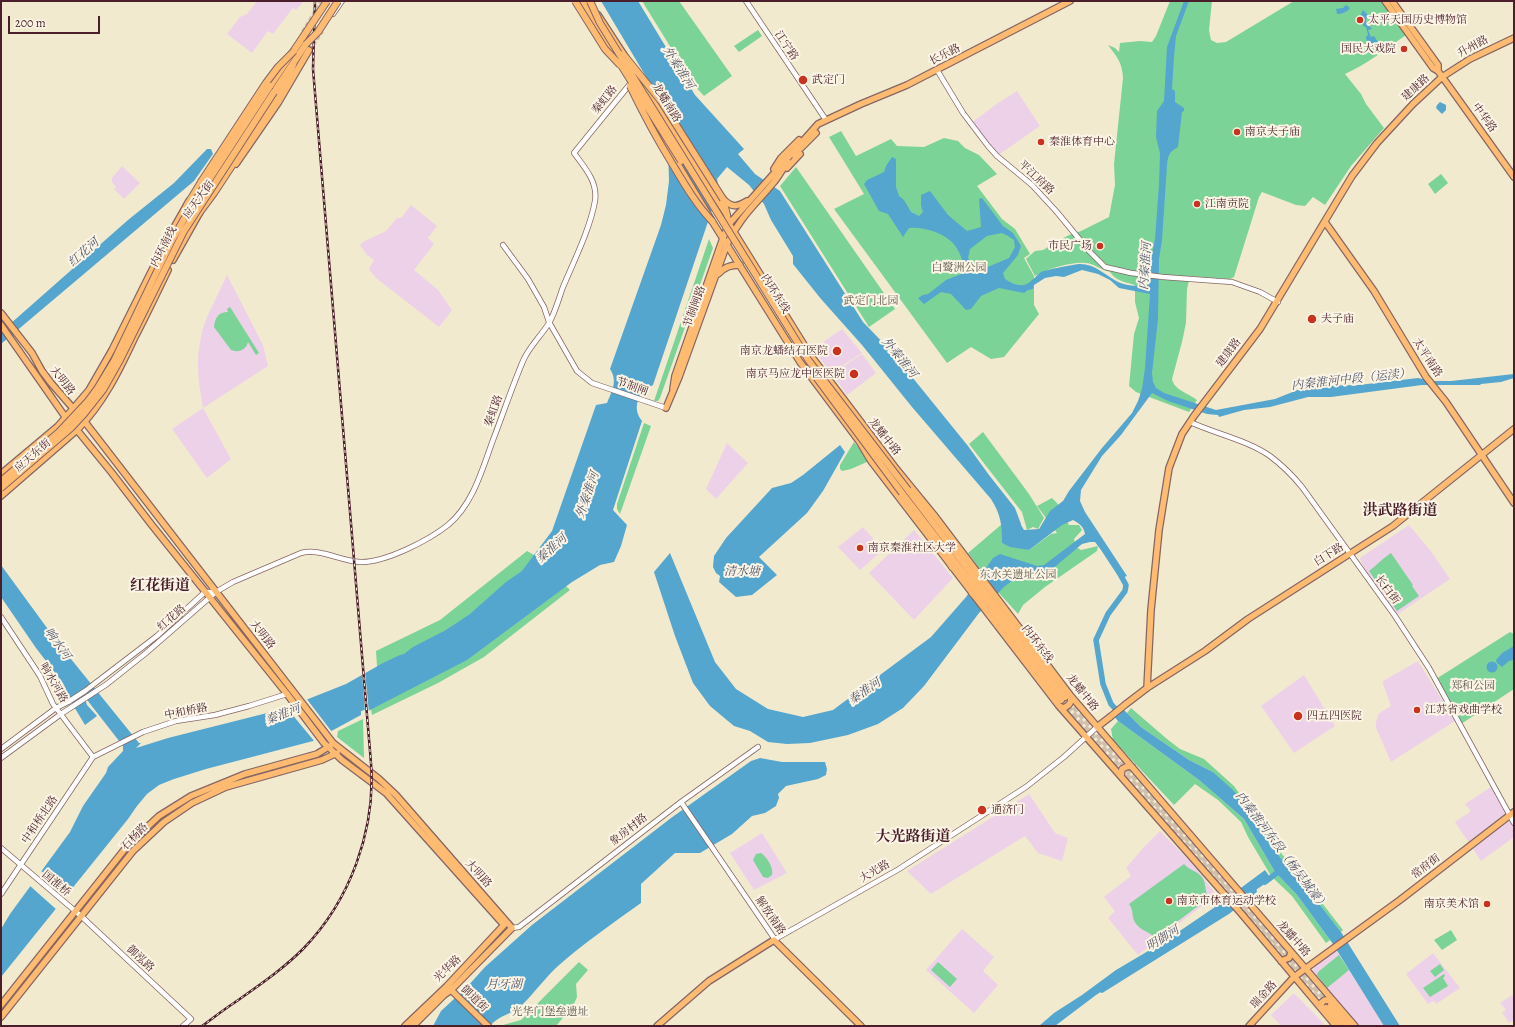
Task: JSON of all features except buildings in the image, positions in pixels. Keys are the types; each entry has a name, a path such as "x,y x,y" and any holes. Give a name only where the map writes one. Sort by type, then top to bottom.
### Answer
{"highway":[{"path":"303,34 324,1"},
{"name":"内环南线","path":"1,481 59,432 88,401 97,389 114,361 172,240 188,212 294,51 303,34 327,1"},
{"name":"内环南线","path":"1,488 71,428 84,414 102,390 120,360 173,249 192,216 294,62 307,47 334,1"},
{"path":"307,47 338,1"},
{"path":"578,1 605,49 619,62 663,149 689,192 712,221"},
{"name":"内环东线","path":"586,1 809,361 908,490 973,584 992,605 1064,700"},
{"path":"590,1 600,23"},
{"path":"614,44 629,60 661,101 723,199 727,215"},
{"path":"187,205 200,182 266,83 278,67 294,51"},
{"path":"197,216 214,193 287,82 294,62"},
{"name":"内环东线","path":"619,62 805,362 902,493 942,540"},
{"path":"942,540 965,558"},
{"path":"942,540 952,567"},
{"path":"984,582 992,605"},
{"path":"1328,1006 1341,1026"},
{"path":"1328,1006 1349,1026"}],"main road":[{"name":"龙蟠南路","path":"578,1 630,84 712,221"},
{"name":"龙蟠南路","path":"590,1 727,215"},
{"name":"长乐路","path":"723,238 729,224 753,201 815,131 818,124 907,85 1070,1"},
{"name":"中华路","path":"1385,1 1433,68 1438,71 1514,177"},
{"name":"中华路","path":"1392,1 1438,65 1438,71"},
{"name":"应天大街","path":"66,418 96,381 168,238 187,205 303,34"},
{"name":"升州路","path":"1442,78 1470,59 1514,38"},
{"name":"应天大街","path":"77,430 104,397 120,368 174,258 197,216 216,194 274,109 307,47"},
{"path":"630,84 639,78"},
{"name":"建康路","path":"1147,688 1151,610 1162,505 1169,468 1182,434 1205,401 1260,329 1278,302 1352,176 1377,143 1414,104 1442,78"},
{"path":"723,199 732,207 737,207 753,201"},
{"name":"长乐路","path":"734,231 753,201"},
{"name":"龙蟠中路","path":"727,215 729,224 810,356 889,460 934,515 965,558 973,584"},
{"name":"龙蟠中路","path":"712,221 800,362 859,441 871,461 952,567 973,584 984,582"},
{"name":"太平南路","path":"1325,222 1374,291 1426,377 1446,402 1514,503"},
{"name":"节制闸路","path":"673,389 679,377 727,244 734,231"},
{"name":"节制闸路","path":"666,408 673,389 680,361 723,238"},
{"path":"717,274 726,267 740,265"},
{"name":"大明路","path":"1,313 32,353 42,371 84,422 332,741 392,791 512,928"},
{"path":"3,328 29,365"},
{"path":"3,328 66,418 208,596"},
{"name":"应天东街","path":"1,474 66,418"},
{"name":"应天东街","path":"1,496 77,430"},
{"name":"白下路","path":"1097,727 1147,688 1205,650 1248,619 1393,526 1514,430"},
{"name":"大明路","path":"208,596 326,745 335,755 386,793 504,925 449,988"},
{"name":"龙蟠中路","path":"992,605 1064,700 1086,737 1122,776 1240,912 1294,977 1328,1006 1355,1026"},
{"name":"龙蟠中路","path":"1064,700 1097,727 1305,968 1328,1006 1336,1026"},
{"name":"石杨路","path":"1,1005 128,845 159,816 191,796 245,774 317,754 332,741"},
{"name":"石杨路","path":"1,1017 134,851 164,822 192,803 226,787 322,760 335,755 341,750"},
{"path":"1122,776 1122,769 1128,766 1132,768"},
{"name":"常府街","path":"1249,1026 1294,977 1305,968 1333,950 1512,814"},
{"name":"光华路","path":"405,1026 449,988 512,928"},
{"path":"1281,961 1289,958 1291,953"},
{"path":"449,988 488,1026"},
{"name":"光华路","path":"413,1026 449,988"}],"street":[{"path":"322,30 342,1"},
{"name":"江宁路","path":"746,1 826,120"},
{"name":"平江府路","path":"937,70 963,113 988,146 997,156 1032,185 1056,210 1104,267 1163,277 1232,282 1260,292 1278,302"},
{"name":"秦虹路","path":"216,592 233,582 300,552 309,551 359,562 380,559 429,538 449,524 461,511 474,489 524,359 549,322 584,236 595,202 596,190 594,183 588,171 574,153 630,84"},
{"path":"503,245 528,279 544,307 549,322"},
{"name":"节制闸","path":"549,322 577,371 592,383 666,408"},
{"name":"长白街","path":"1190,422 1252,446 1276,461 1291,474 1304,490 1395,616 1429,667 1512,814 1514,823"},
{"name":"红花路","path":"1,749 56,708 85,691 208,596 216,592"},
{"name":"红花路","path":"1,758 73,705 107,684 146,653 208,596"},
{"name":"响水河路","path":"1,617 40,676 56,708 93,757"},
{"name":"中和桥路","path":"93,757 143,732 176,721 214,715 287,694"},
{"name":"大光路","path":"657,1026 709,982 774,940 899,868 1026,787 1064,757 1097,727"},
{"name":"象房村路","path":"512,928 519,927 681,802 758,747"},
{"name":"中和桥北路","path":"1,894 93,757"},
{"name":"解放南路","path":"681,802 774,940 861,1026"},
{"name":"国淮桥","path":"1,848 25,870 76,911"},
{"name":"御泓路","path":"76,911 191,1019 183,1026"}],"shaded area":[{"path":"257,1 304,1 296,10 293,8 273,34 268,31 252,53 227,34 240,17 247,14"},
{"path":"1017,91 1040,126 997,156 970,124"},
{"path":"122,166 140,183 124,199 114,189 116,187 112,182 112,178"},
{"path":"411,205 437,226 428,238 434,244 414,270 438,290 452,310 439,327 376,278 369,269 374,260 367,255 360,245 363,242 386,231 397,218 401,218"},
{"path":"227,275 263,345 268,366 203,408 198,370 198,355 202,331"},
{"name":"南京龙蟠结石医院","path":"842,329 862,353 831,373 813,349"},
{"name":"南京马应龙中医医院","path":"862,354 876,373 847,395 832,374"},
{"path":"203,408 231,459 207,478 172,429"},
{"path":"727,443 748,463 716,499 706,489"},
{"path":"1409,525 1430,550 1450,579 1395,616 1362,564 1360,558"},
{"name":"南京秦淮社区大学","path":"863,527 883,550 860,570 838,547"},
{"path":"914,530 953,578 914,620 869,573"},
{"name":"江苏省戏曲学校","path":"1418,661 1455,721 1391,762 1376,728 1378,714 1391,706 1383,681"},
{"name":"四五四医院","path":"1304,675 1335,726 1294,753 1261,706"},
{"path":"1494,785 1514,823 1514,837 1481,861 1455,822 1471,811 1465,804"},
{"path":"1029,794 1055,833 1068,838 1062,861 1038,853 1025,836 931,894 907,871"},
{"path":"1160,831 1198,870 1216,895 1138,955 1108,918 1115,911 1104,897 1131,876 1126,868"},
{"path":"762,833 787,873 754,890 730,853"},
{"path":"962,929 994,957 983,971 998,985 974,1013 926,970"},
{"path":"1333,944 1384,1026 1355,1026 1311,973 1325,949"},
{"path":"1433,953 1460,988 1436,1004 1434,1001 1428,1004 1406,974"},
{"path":"1293,994 1296,995 1326,1026 1281,1026 1271,1015"},
{"path":"1512,995 1514,998 1514,1020 1509,1023 1502,1012 1506,1010 1500,1003"}],"green space":[{"path":"642,1 679,1 732,76 704,96 694,85"},
{"path":"1170,1 1212,1 1209,30 1211,40 1217,43 1226,42 1294,1 1386,1 1406,35 1369,61 1345,74 1361,94 1366,104 1384,128 1351,166 1325,205 1313,197 1305,206 1296,205 1262,192 1259,197 1234,277 1230,279 1190,276 1187,289 1186,323 1172,379 1173,383 1178,389 1197,400 1189,412 1136,392 1129,386 1134,334 1139,318 1135,302 1135,285 1121,281 1110,272 1086,263 1075,263 1060,266 1035,276 1026,259 1035,251 1043,250 1069,235 1081,231 1109,217 1115,185 1114,164 1123,78 1120,64 1108,45 1115,48 1119,52 1120,43 1140,41 1152,42 1156,36"},
{"path":"758,30 762,36 739,52 734,46"},
{"name":"白鹭洲公园","path":"841,131 856,156 891,139 897,146 924,147 944,138 958,141 965,148 979,155 997,174 977,186 1002,219 1015,229 1030,254 1024,258 1034,276 1034,305 1039,314 1004,357 991,359 971,347 947,363 834,209 864,194 829,137"},
{"name":"武定门北园","path":"796,167 895,309 869,327 780,186"},
{"path":"1441,174 1448,183 1435,194 1428,184"},
{"path":"709,239 713,248 660,398 658,401 654,401"},
{"path":"230,307 259,353 256,355 248,342 246,347 242,350 231,350 214,327 215,320 218,316 222,313 228,312 227,309"},
{"path":"644,423 651,426 620,514 617,509 617,504"},
{"path":"983,432 1029,494 1044,518 1038,529 1033,527 1027,530 1022,512 969,444"},
{"path":"854,442 869,461 851,469 842,471 840,469 840,465"},
{"name":"东水关遗址公园","path":"1052,498 1057,503 1069,525 1079,525 1082,530 1074,539 1076,547 1081,550 1098,546 1097,551 1045,587 1023,605 1018,614 990,583 968,553 1002,524 1002,543 1029,550 1051,534 1057,533 1037,506"},
{"path":"527,551 534,555 570,590 484,657 438,683 372,715 371,709 377,666 376,651 440,620"},
{"path":"1391,553 1419,596 1397,611 1369,571"},
{"name":"郑和公园","path":"1510,632 1514,634 1514,689 1461,724 1436,679"},
{"path":"1131,708 1180,749 1204,759 1234,786 1267,836 1343,930 1341,932 1320,905 1313,901 1253,821 1247,809 1213,772 1189,760 1141,727 1127,713"},
{"path":"363,719 364,758 337,737 338,731"},
{"path":"1118,721 1199,780 1244,819 1275,872 1297,895 1330,940 1326,943 1292,896 1271,876 1241,822 1218,800 1195,784 1174,805 1113,740 1111,729"},
{"path":"761,853 768,860 772,869 772,875 768,878 763,877 753,860 756,854"},
{"name":"南京市体育运动学校","path":"1184,864 1202,877 1206,893 1209,898 1155,938 1137,925 1129,904"},
{"path":"1451,930 1457,940 1442,950 1434,940"},
{"path":"1339,955 1349,970 1327,988 1317,975 1318,972"},
{"name":"光华门堡垒遗址","path":"579,962 588,970 576,984 577,997 573,1006 556,1026 503,1025 521,1020"},
{"path":"938,962 957,979 950,987 931,970"},
{"path":"1440,964 1444,970 1435,977 1430,971"},
{"path":"1444,974 1445,976 1443,978 1448,986 1430,997 1423,988"}],"water":[{"path":"601,1 638,1 695,95 744,149 738,154 755,174 780,191 863,322 891,351 968,446 1015,508 1024,530 1039,529 1050,511 1063,501 1102,448 1132,413 1142,389 1145,368 1150,294 1119,288 1110,280 1098,274 1082,270 1064,277 1056,276 1045,278 1034,285 1033,289 1024,293 999,288 981,296 971,309 966,310 951,294 941,292 924,304 918,298 928,294 946,280 966,272 959,253 949,239 939,233 926,229 909,228 903,237 888,214 879,211 864,184 867,180 884,172 892,157 896,159 896,187 899,196 904,200 911,212 919,216 923,212 921,206 921,195 930,191 948,215 967,231 981,227 979,199 982,198 1003,226 1013,233 1021,246 1018,255 1003,273 1005,279 1012,283 1019,285 1026,284 1044,271 1060,267 1085,264 1121,283 1132,286 1145,286 1150,283 1150,264 1155,239 1159,185 1160,153 1156,137 1157,111 1164,101 1167,47 1184,1 1189,1 1176,36 1172,89 1175,91 1175,102 1184,108 1184,111 1182,112 1178,147 1170,154 1167,165 1162,240 1159,259 1158,319 1152,373 1153,382 1156,388 1164,393 1216,410 1275,399 1300,389 1314,386 1359,385 1418,378 1432,381 1451,381 1514,374 1514,378 1501,382 1480,385 1422,385 1331,397 1308,397 1270,407 1244,410 1219,417 1218,415 1207,414 1168,401 1152,393 1121,435 1102,456 1081,490 1080,501 1085,512 1127,576 1120,579 1095,542 1082,544 1050,571 1040,574 1030,573 1018,576 1004,587 979,613 924,686 903,708 878,724 848,735 810,743 787,744 768,742 750,731 734,726 710,706 693,683 675,636 654,572 670,553 715,662 736,689 768,709 803,717 833,710 931,637 966,597 993,558 1000,554 1037,566 1044,565 1085,534 1084,529 1073,520 1062,525 1029,550 1010,547 1002,543 1000,520 991,499 793,264 793,256 771,220 764,204 749,185 727,167 717,179 719,189 653,385 640,396 638,400 637,410 642,421 613,510 627,525 621,546 614,562 600,565 572,582 467,660 368,711 368,709 361,711 361,715 313,741 206,769 159,785 147,794 137,806 1,977 1,929 10,914 70,832 83,806 106,773 108,767 123,751 123,746 84,696 87,705 97,716 85,725 73,705 63,683 36,648 1,597 1,565 58,643 139,743 141,743 136,748 168,738 283,709 346,684 383,663 404,654 413,647 446,630 470,614 506,582 522,571 552,531 596,405 607,403 611,394 614,378 610,369 661,225 666,205 669,181 667,112","holes":["1002,233 1014,240 1015,247 1009,258 983,269 974,268 968,258 970,249 987,236"]},
{"path":"1346,5 1350,8 1341,14 1337,14 1336,9 1343,8"},
{"path":"1363,10 1370,19 1366,19 1366,22 1372,29 1368,30 1371,37 1374,36 1378,42 1373,43 1371,47 1366,46 1366,37 1368,35 1366,27 1363,26 1364,21 1360,16"},
{"path":"1440,102 1446,105 1446,110 1442,114 1436,108"},
{"path":"207,149 211,149 213,154 194,181 1,344 1,332 128,220 174,183"},
{"name":"清水塘","path":"840,445 845,452 823,491 807,513 759,557 777,575 752,595 736,597 719,582 720,576 716,573 713,567 714,556 726,538 772,488 791,483"},
{"path":"1514,646 1514,660 1509,661 1502,667 1496,660 1502,653"},
{"path":"1490,662 1494,662 1496,663 1496,671 1490,672 1487,669 1487,665"},
{"path":"1122,708 1141,727 1189,760 1213,772 1234,791 1247,809 1253,821 1313,901 1320,905 1341,932 1400,1026 1384,1026 1333,944 1297,895 1275,872 1244,819 1199,780 1118,721 1113,715"},
{"name":"月牙湖","path":"760,758 782,762 825,762 827,769 826,775 818,779 786,786 778,794 779,798 776,806 765,813 752,816 732,834 700,853 675,853 641,884 641,903 599,933 568,958 553,971 523,1004 498,1019 490,1026 433,1026 441,1011 467,987 485,967 532,925 671,818 751,761"},
{"name":"明御河","path":"1265,870 1272,880 1096,995 1055,1026 1039,1026 1054,1013 1116,970 1165,941 1218,905"}],"pier":[{"path":"365,671 369,713 365,712 362,673"},
{"path":"306,698 332,732 315,742 286,707"},
{"path":"40,870 69,896 57,910 29,885"}],"waterway":[{"name":"内秦淮河东段（杨吴城濠）","path":"1119,572 1126,585 1125,591 1108,614 1096,640 1103,684 1111,704 1120,714"},
{"name":"明御河","path":"1265,882 1282,869"},
{"name":"明御河","path":"1102,990 1227,912 1254,891"}],"tunnel":[{"path":"303,32 322,1"},
{"path":"309,50 322,31"},
{"path":"1061,700 1239,905 1325,1007"},
{"path":"1068,700 1329,1004"}],"railway":[{"path":"202,1026 278,971 295,957 320,930 346,887 364,839 369,814 371,763 313,69 315,1"}],"place":[{"name":"太平天国历史博物馆","path":"1360,20"},
{"name":"国民大戏院","path":"1404,49"},
{"name":"武定门","path":"803,80"},
{"name":"南京夫子庙","path":"1237,132"},
{"name":"秦淮体育中心","path":"1041,142"},
{"name":"江南贡院","path":"1197,204"},
{"name":"市民广场","path":"1100,246"},
{"name":"夫子庙","path":"1312,319"},
{"name":"南京龙蟠结石医院","path":"837,351"},
{"name":"南京马应龙中医医院","path":"854,374"},
{"name":"南京秦淮社区大学","path":"860,548"},
{"name":"江苏省戏曲学校","path":"1417,710"},
{"name":"四五四医院","path":"1298,716"},
{"name":"通济门","path":"982,810"},
{"name":"南京市体育运动学校","path":"1169,901"},
{"name":"南京美术馆","path":"1487,904"}],"district":[{"name":"洪武路街道","path":"1400,511"},
{"name":"红花街道","path":"160,586"},
{"name":"大光路街道","path":"913,837"}],"water label":[{"name":"外秦淮河","path":"678,68"},
{"name":"红花河","path":"84,253"},
{"name":"内秦淮河","path":"1146,266"},
{"name":"外秦淮河","path":"899,358"},
{"name":"内秦淮河中段（运渎）","path":"1351,380"},
{"name":"外秦淮河","path":"588,495"},
{"name":"秦淮河","path":"552,549"},
{"name":"响水河","path":"57,644"},
{"name":"秦淮河","path":"865,692"},
{"name":"秦淮河","path":"283,715"}]}
